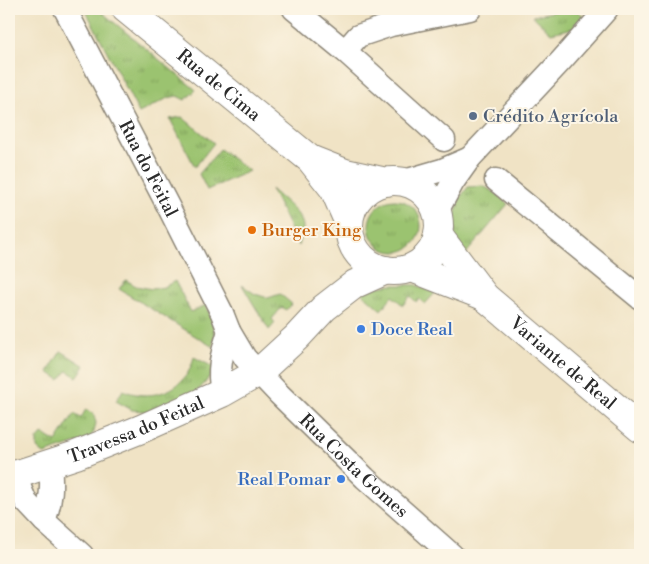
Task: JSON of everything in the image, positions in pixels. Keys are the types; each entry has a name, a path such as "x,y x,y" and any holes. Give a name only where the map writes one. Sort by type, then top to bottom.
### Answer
{"main road":[{"name":"Rua de Cima","path":"126,9 311,160 334,189 350,232"},
{"name":"Rua de Cima","path":"311,160 345,174 394,182"},
{"path":"394,182 416,186 426,194 433,203 437,224 433,248 425,259 355,284 324,308 341,272 355,205 362,194 372,186 394,182"},
{"name":"Variante de Real","path":"437,224 485,296 640,428"},
{"path":"350,232 366,261 399,269"},
{"name":"Variante de Real","path":"399,269 485,296"},
{"name":"Travessa do Feital","path":"13,475 76,455 222,393 259,372 297,338 324,308"}],"street":[{"name":"Rua do Feital","path":"65,9 168,206 229,331 245,358 259,372"},
{"path":"294,9 345,51 444,140"},
{"path":"345,51 358,36 392,17 470,9"},
{"path":"437,224 453,182 470,158 607,9"},
{"path":"394,182 437,171 470,158"},
{"path":"496,180 640,298"},
{"path":"222,393 219,379 220,363 229,331"},
{"name":"Rua Costa Gomes","path":"259,372 365,478 452,555"},
{"path":"44,520 52,493 50,464"},
{"path":"13,475 26,502 82,555"}],"green space":[{"path":"85,9 98,9 196,90 185,100 177,96 168,98 139,113"},
{"path":"566,9 579,12 583,16 583,23 574,28 551,33 533,16"},
{"path":"182,117 214,143 195,167 170,119"},
{"path":"220,149 249,171 207,190 199,174"},
{"path":"483,186 496,193 508,204 464,256 454,235 454,220 459,199 468,187"},
{"path":"271,189 293,209 302,222 303,228 299,246"},
{"path":"390,200 400,200 414,207 421,221 421,231 414,245 400,252 390,252 380,248 373,241 369,231 369,221 373,211 380,204"},
{"path":"126,280 136,286 152,289 164,287 175,281 191,312 206,305 215,333 213,347 119,289"},
{"path":"242,285 255,294 268,298 280,294 292,304 286,310 282,307 272,319 275,323 269,330"},
{"path":"416,285 435,293 425,304 419,299 416,302 410,296 403,305 392,296 381,310 362,293 378,287"},
{"path":"61,351 85,366 77,377 67,371 60,380 48,372"},
{"path":"194,357 215,368 192,397 152,412 132,410 116,401 123,390 147,395 171,389 186,376"},
{"path":"86,409 94,415 96,423 94,432 89,439 44,454 37,448 37,440 42,434 56,442 74,414 81,418"}],"place":[{"name":"Crédito Agrícola","path":"473,116"},
{"name":"Burger King","path":"252,230"},
{"name":"Doce Real","path":"361,329"},
{"name":"Real Pomar","path":"341,479"}]}
